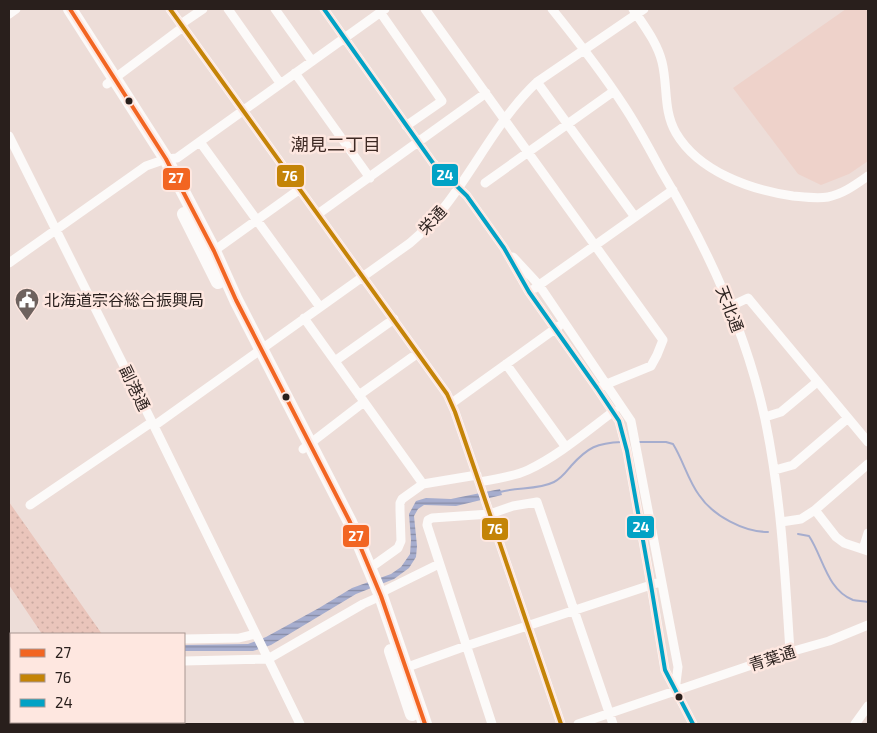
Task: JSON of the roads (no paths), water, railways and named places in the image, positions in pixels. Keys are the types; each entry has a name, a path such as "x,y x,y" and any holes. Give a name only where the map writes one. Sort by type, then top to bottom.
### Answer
{"highway":[{"path":"60,9 111,81"},
{"path":"70,9 111,81 161,161 210,254 306,446 348,538 374,587 401,669 415,724"},
{"path":"401,669 425,724"}],"street":[{"path":"9,14 16,9"},
{"path":"170,9 394,319 452,403 561,724"},
{"path":"111,81 203,9"},
{"path":"275,9 312,61"},
{"path":"324,9 433,163 460,188 504,248 539,285 627,412 638,449 678,667 675,691"},
{"path":"425,9 663,340 650,366 597,388"},
{"name":"天北通","path":"552,9 584,49 636,124 710,260 731,306 765,417 782,522 790,652"},
{"path":"230,10 280,83"},
{"path":"9,263 146,166 177,158 382,10 442,101 406,126"},
{"path":"638,10 662,62 669,117 685,145 698,158 722,174 745,185 769,193 804,197 836,195 868,176"},
{"name":"栄通","path":"30,505 258,352 424,231 460,188 504,119 520,99 537,82 638,10"},
{"path":"295,73 370,178"},
{"path":"537,82 635,217"},
{"path":"485,184 614,91"},
{"path":"318,214 486,93"},
{"name":"副港通","path":"9,136 300,724"},
{"path":"200,142 320,307"},
{"path":"210,254 300,189"},
{"path":"528,292 673,190"},
{"path":"504,248 528,292 614,412 627,452 652,585 665,670 693,724"},
{"path":"731,306 748,298 868,442"},
{"path":"304,318 423,484"},
{"path":"335,361 394,319"},
{"path":"452,403 565,322"},
{"path":"306,446 418,353"},
{"path":"506,364 565,446"},
{"path":"765,417 781,412 817,382"},
{"path":"185,661 261,646 362,604 401,541 400,503 402,498 423,484 502,478 528,470 550,458 614,412"},
{"path":"774,470 793,465 848,418"},
{"path":"782,522 801,519 815,510 868,464"},
{"path":"492,724 427,525 428,520 537,502 613,724"},
{"path":"815,510 844,543 865,550 868,533"},
{"path":"374,587 440,564"},
{"path":"401,669 575,609 662,582"},
{"name":"青葉通","path":"578,724 830,640 868,625"},
{"path":"185,639 239,638 261,646"},
{"path":"855,724 868,706"}],"water":[{"path":"500,489 502,495 456,506 424,505 418,509 414,516 417,546 416,557 409,568 394,579 356,594 271,645 253,651 185,651 185,645 248,644 266,637 352,588 391,574 401,567 410,554 409,514 416,501 426,498 451,499"}],"waterway":[{"path":"500,492 548,485 562,477 588,450 599,445 622,442"},
{"path":"637,442 666,442 673,444 695,489 712,510 739,526 768,532"},
{"path":"798,534 809,536 826,572 837,589 853,600 868,602"}],"place":[{"name":"北海道宗谷総合振興局","path":"27,321"}],"district":[{"name":"潮見二丁目","path":"336,145"}]}
